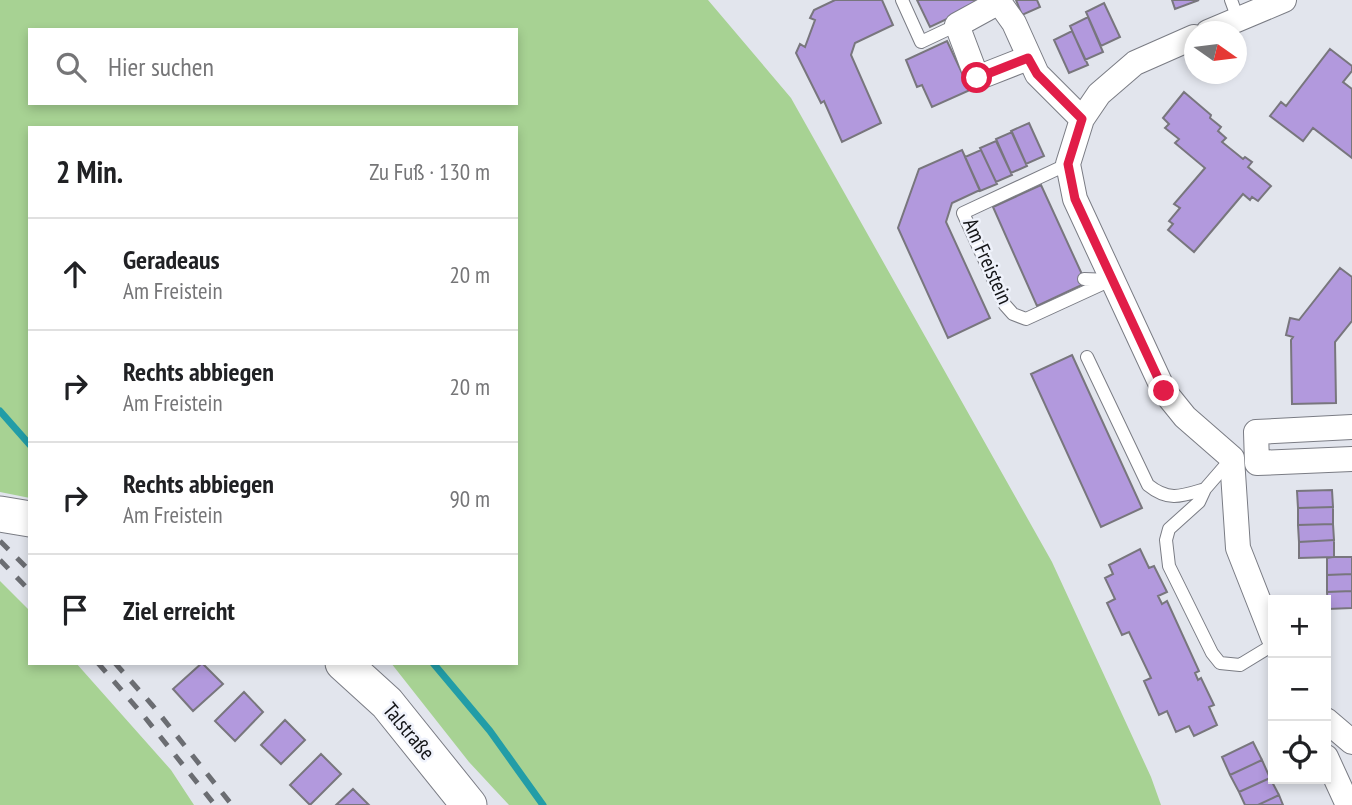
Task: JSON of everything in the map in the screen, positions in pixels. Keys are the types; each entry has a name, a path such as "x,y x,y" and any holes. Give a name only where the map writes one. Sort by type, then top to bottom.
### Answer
{"main road":[{"path":"0,514 28,519"},
{"name":"Talstraße","path":"345,665 387,704 469,805"}],"street":[{"path":"1220,21 1234,9 1284,0"},
{"path":"1028,58 977,78 955,21 999,2 1014,23 1037,74 1082,119"},
{"path":"1184,42 1135,63 1099,94 1082,119 1068,164 1075,199 1164,391 1185,417 1232,458 1238,548 1268,624"},
{"path":"1352,427 1256,432 1257,463 1352,459"},
{"path":"1232,458 1256,452"},
{"path":"1327,721 1352,742"},
{"path":"1331,768 1348,805"}],"lane":[{"path":"902,0 921,42 955,21"},
{"name":"Am Freistein","path":"1068,164 963,213 1004,305 1013,314 1026,319 1111,280"},
{"path":"1084,279 1111,280"},
{"path":"1087,357 1148,485 1158,493 1170,496 1205,489"},
{"path":"1232,458 1205,489 1199,502 1169,529 1166,540 1169,566 1212,653 1220,663 1240,665 1268,648"}],"green space":[{"path":"0,0 708,0 791,98 1052,562 1151,777 1161,805 509,805 469,762 393,665 518,665 518,126 28,126 28,498 0,492"},
{"path":"0,581 28,609 28,665 78,665 171,770 194,805 0,805"}],"building":[{"path":"835,0 882,0 893,25 855,43 851,55 881,123 842,142 824,101 821,103 796,53 800,44 805,47 815,20 810,18 814,10"},
{"path":"917,0 982,0 983,2 930,27"},
{"path":"1016,0 1037,0 1040,7 1022,15"},
{"path":"1172,0 1199,0 1175,9"},
{"path":"1104,3 1120,37 1101,46 1086,12"},
{"path":"1088,17 1103,52 1085,60 1070,26"},
{"path":"1072,31 1088,65 1069,73 1054,40"},
{"path":"947,41 970,90 932,107 922,85 917,87 906,60"},
{"path":"1330,49 1352,66 1352,71 1343,82 1352,89 1352,158 1313,128 1303,141 1270,116 1281,102 1286,106"},
{"path":"1184,92 1221,127 1218,131 1226,138 1222,142 1243,159 1245,157 1252,162 1248,167 1271,186 1258,201 1252,197 1250,200 1243,194 1194,252 1168,230 1173,224 1169,221 1180,208 1174,204 1205,168 1175,143 1179,139 1165,128 1169,124 1163,118"},
{"path":"1029,123 1044,156 1026,164 1011,131"},
{"path":"1012,132 1027,166 1011,173 996,139"},
{"path":"996,141 1012,175 996,182 980,148"},
{"path":"962,150 980,190 952,203 946,222 990,318 948,338 898,228 919,169"},
{"path":"981,150 997,184 980,191 965,157"},
{"path":"1041,185 1086,283 1037,306 993,207"},
{"path":"1340,268 1352,277 1352,321 1335,342 1336,403 1292,404 1293,337 1286,335 1290,318 1299,320"},
{"path":"1072,355 1142,508 1101,527 1031,374"},
{"path":"1332,490 1333,507 1298,508 1297,491"},
{"path":"1333,507 1333,524 1298,525 1298,508"},
{"path":"1333,524 1334,540 1299,542 1298,525"},
{"path":"1334,540 1334,557 1299,558 1299,542"},
{"path":"1140,549 1149,568 1154,566 1167,592 1158,596 1162,604 1167,601 1199,671 1195,673 1198,680 1201,678 1214,705 1209,707 1217,725 1194,736 1189,726 1176,732 1167,711 1159,715 1144,681 1151,678 1129,632 1122,635 1107,603 1115,599 1105,578 1113,574 1109,565"},
{"path":"1352,557 1352,574 1327,575 1327,558"},
{"path":"1352,574 1352,591 1327,592 1327,575"},
{"path":"1352,591 1352,608 1331,609 1331,595 1327,595 1327,592"},
{"path":"200,665 204,665 223,684 193,711 173,689"},
{"path":"244,692 263,712 235,741 215,721"},
{"path":"285,720 305,740 281,764 261,745"},
{"path":"1253,742 1262,760 1230,775 1222,757"},
{"path":"321,754 341,774 310,805 290,785"},
{"path":"1262,760 1268,779 1239,792 1230,775"},
{"path":"1268,779 1268,784 1273,784 1279,795 1258,805 1245,805 1239,792"},
{"path":"353,789 369,805 336,805"},
{"path":"1279,795 1283,805 1258,805"}],"waterway":[{"path":"0,411 28,443"},
{"path":"435,665 490,731 543,805"}],"railway":[{"path":"0,541 28,569"},
{"path":"0,560 28,589"},
{"path":"100,665 215,805"},
{"path":"117,665 232,805"}],"route":[{"path":"977,78 1028,58 1037,74 1082,119 1068,164 1075,199 1164,391"}]}
